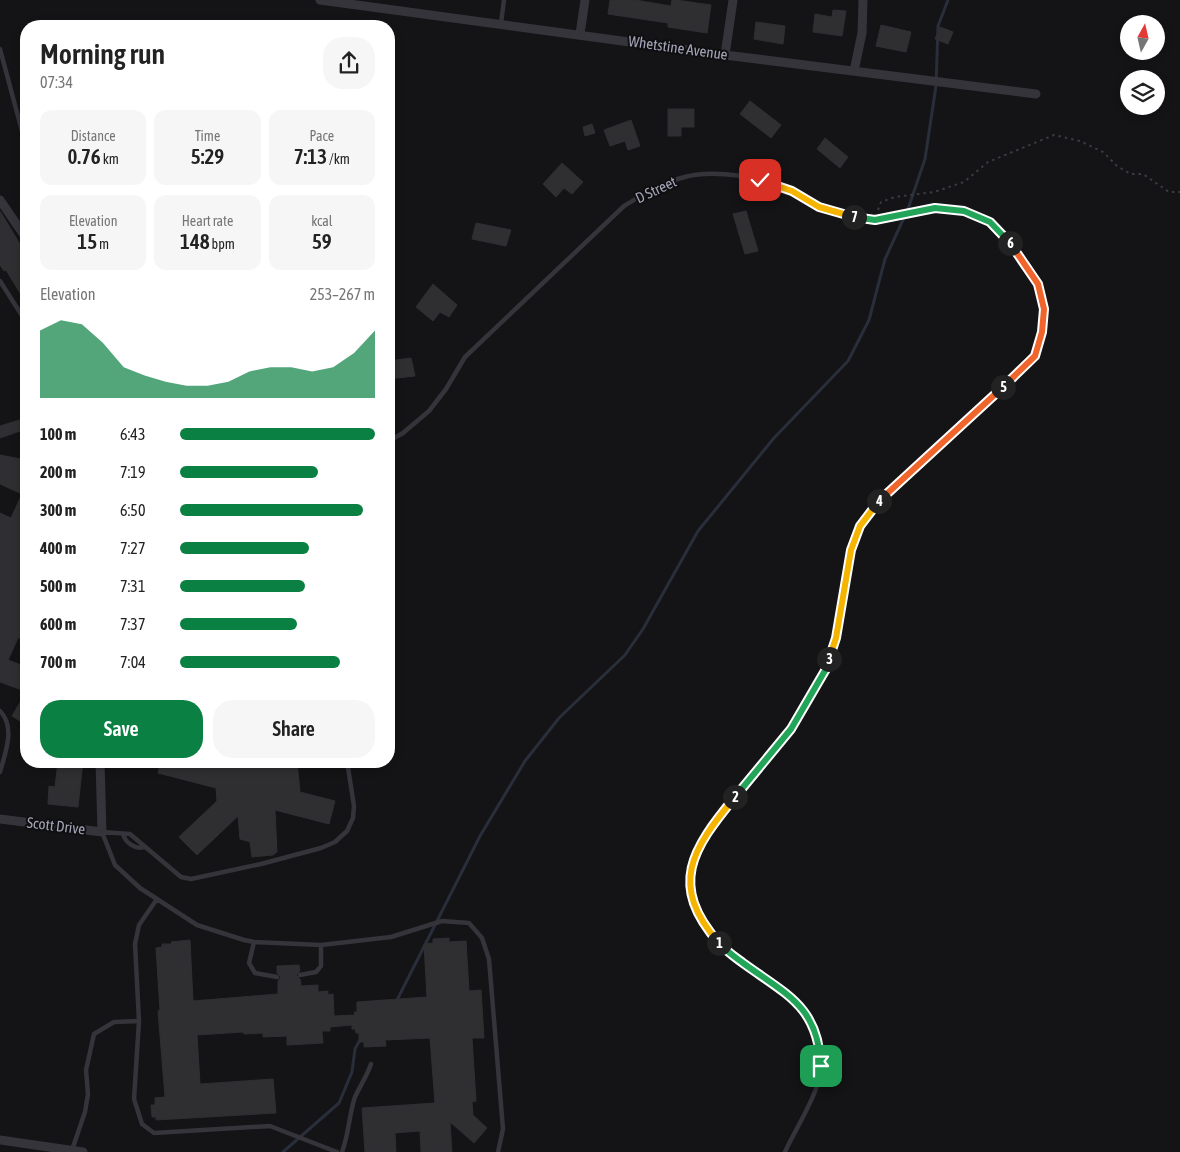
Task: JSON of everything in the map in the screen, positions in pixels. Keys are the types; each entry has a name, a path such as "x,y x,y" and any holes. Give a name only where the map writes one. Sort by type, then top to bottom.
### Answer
{"street":[{"name":"Whetstine Avenue","path":"320,0 359,3 725,55 1036,94"},
{"path":"580,34 585,0"},
{"path":"725,55 733,0"},
{"path":"854,71 862,32 863,0"},
{"path":"0,200 20,229"},
{"name":"Scott Drive","path":"0,819 102,832 100,768"},
{"path":"0,1140 83,1152"}],"lane":[{"path":"501,23 504,0"},
{"path":"0,49 20,124"},
{"name":"D Street","path":"395,438 429,411 446,389 465,357 624,206 651,189 683,177 721,174 760,180 792,191 819,207 846,216 875,220 935,208 964,211 990,222 1008,240 1038,284 1044,309 1042,332 1035,356 1017,375 882,498 860,526 851,550 836,638 826,669 791,729 708,829 696,848 690,871 691,895 698,914 708,930 722,947 796,1002 813,1023 820,1046 821,1066 818,1085 784,1152"},
{"path":"0,281 20,313"},
{"path":"0,711 8,726 8,742 0,772"},
{"path":"348,768 354,806 353,818 347,830 335,842 321,848 261,864 191,878 181,877 144,847 138,838 130,834 102,832 116,865 140,888 197,924 254,942 321,945 391,937 442,921 469,923 482,938 489,959 503,1129 498,1152"},
{"path":"123,834 126,842 136,848 144,847"},
{"path":"157,899 139,925 135,944 139,1021 134,1099 142,1124 154,1133 270,1126 337,1152"},
{"path":"254,942 249,964 255,973 277,977"},
{"path":"300,975 316,972 321,966 321,945"},
{"path":"72,1150 85,1112 88,1094 86,1070 94,1034 114,1022 139,1021"},
{"path":"342,1152 348,1136 355,1097 364,1084 371,1064"}],"path":[{"path":"875,220 881,202 896,197 934,192 964,182 988,162 1054,135 1080,141 1103,152 1117,166 1131,174 1143,174 1169,192 1180,192"}],"building":[{"path":"610,0 635,0 671,6 672,0 676,0 711,5 707,33 668,27 668,23 608,14"},
{"path":"833,10 846,11 842,36 813,32 815,14 832,17"},
{"path":"756,22 785,26 783,44 754,39"},
{"path":"881,25 911,32 906,52 876,46"},
{"path":"940,27 953,32 948,44 935,39"},
{"path":"750,101 781,125 771,138 740,114"},
{"path":"668,109 694,109 694,127 681,127 681,136 668,136"},
{"path":"631,120 640,146 628,150 625,141 610,146 604,130"},
{"path":"592,124 595,133 585,136 583,127"},
{"path":"825,138 848,157 840,168 817,149"},
{"path":"562,163 583,182 572,194 564,188 556,197 543,184"},
{"path":"0,211 20,244 20,293 6,270 4,271 0,265"},
{"path":"746,211 758,251 745,254 733,214"},
{"path":"476,223 511,230 506,246 472,239"},
{"path":"433,284 457,305 449,317 440,312 433,321 416,307"},
{"path":"411,358 415,376 395,378 395,360"},
{"path":"20,420 20,431 0,438 0,426"},
{"path":"0,455 20,459 20,493 0,484"},
{"path":"20,498 20,638 18,638 8,660 20,665 20,689 0,682 0,513 11,518"},
{"path":"20,702 20,721 12,716"},
{"path":"57,768 82,768 78,807 48,804 49,786 55,787"},
{"path":"159,768 298,768 300,792 335,801 329,824 275,810 277,852 273,855 252,857 250,842 240,839 238,816 197,855 179,837 217,801 216,788 158,773"},
{"path":"449,938 449,942 466,941 469,991 481,990 484,1038 472,1038 476,1101 472,1102 473,1115 487,1128 474,1143 450,1122 452,1152 421,1152 420,1131 395,1133 396,1152 365,1152 362,1108 435,1103 430,1038 385,1040 386,1046 364,1047 364,1042 359,1042 359,1033 352,1029 352,1025 330,1027 330,1031 322,1031 323,1043 287,1045 287,1036 263,1037 263,1033 244,1034 243,1032 197,1035 200,1084 273,1079 276,1113 156,1120 156,1117 152,1117 151,1105 155,1105 155,1098 165,1097 158,1011 160,1010 156,948 162,947 162,944 190,940 193,1001 278,994 278,981 281,977 277,973 277,966 299,965 300,971 296,975 300,979 301,986 318,985 318,992 328,991 328,995 333,994 334,1016 355,1015 354,1012 357,1012 357,1002 427,997 424,944 433,943 433,939"}],"waterway":[{"path":"396,1002 480,836 525,761 559,718 625,655 643,629 698,531 774,438 848,361 869,320 885,259 908,209 925,159 936,86 938,26 948,0"},
{"path":"283,1152 339,1103 352,1072 355,1049 361,1038"}],"route":[{"path":"760,180 792,191 819,207 846,216 875,220 904,216 935,208 964,211 990,222 1008,240 1038,284 1044,309 1042,332 1035,356 1017,375 882,498 860,526 851,550 836,638 826,669 791,729 708,829 696,848 690,871 691,895 698,914 722,947 796,1002 813,1023 820,1046 821,1066"}]}
